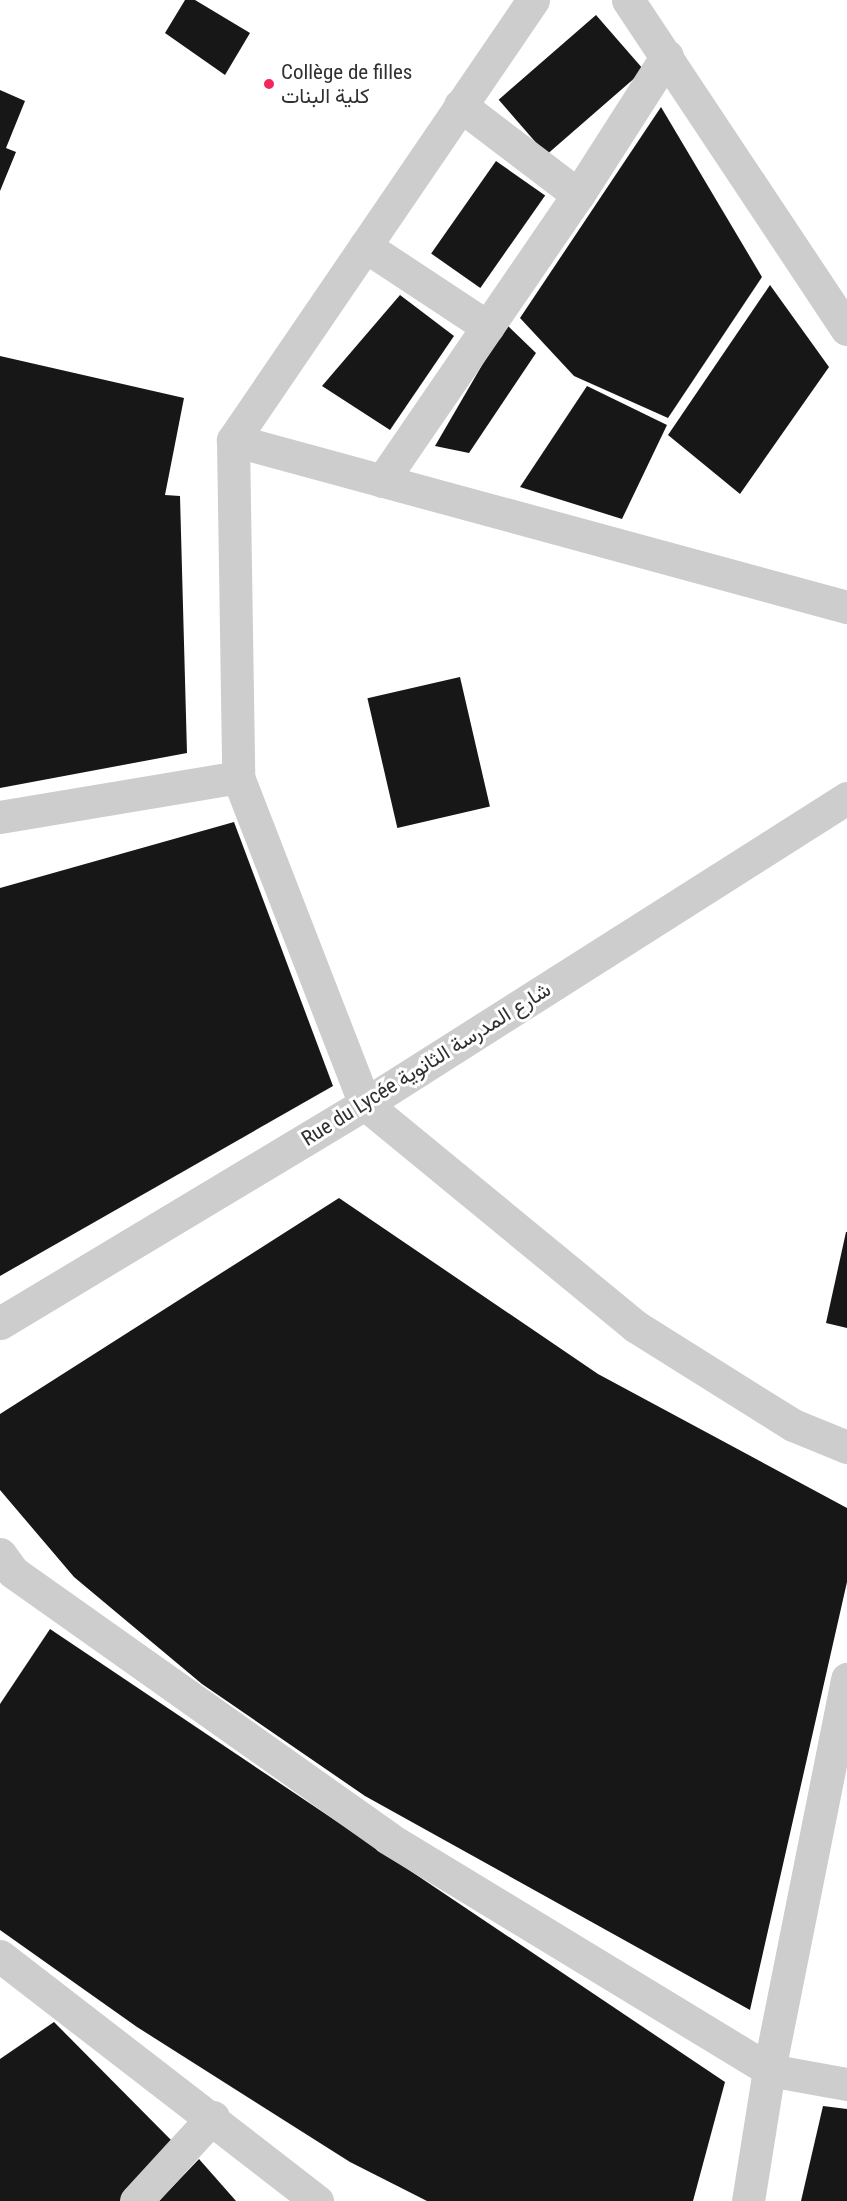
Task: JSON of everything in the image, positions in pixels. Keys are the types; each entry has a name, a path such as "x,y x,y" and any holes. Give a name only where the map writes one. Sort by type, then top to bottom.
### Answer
{"street":[{"path":"533,0 233,440 238,777 365,1104 635,1326 794,1425 847,1447"},
{"path":"628,0 847,329"},
{"path":"382,481 578,195 667,56"},
{"path":"460,105 578,195"},
{"path":"365,246 488,327"},
{"path":"233,440 847,607"},
{"path":"0,817 238,777"},
{"name":"Rue du Lycée شارع المدرسة الثانوية","path":"0,1323 365,1104 847,798"},
{"path":"0,1554 13,1572 388,1838 769,2070 847,2084"},
{"path":"748,2201 769,2070 847,1679"},
{"path":"0,1956 213,2117 317,2201"},
{"path":"136,2201 213,2117"}],"building":[{"path":"185,0 195,0 250,33 225,75 165,33"},
{"path":"596,15 644,70 547,155 499,100"},
{"path":"0,90 25,101 6,148 16,152 0,191"},
{"path":"661,107 762,277 668,418 574,376 520,318"},
{"path":"496,161 545,195 480,288 431,254"},
{"path":"770,285 829,367 740,494 668,435"},
{"path":"400,295 454,336 390,430 322,386"},
{"path":"506,324 536,353 469,453 435,446"},
{"path":"0,356 184,398 165,495 180,496 187,753 0,788"},
{"path":"587,386 667,425 622,519 520,487"},
{"path":"460,677 490,807 397,828 367,698"},
{"path":"234,822 333,1086 0,1276 0,888"},
{"path":"339,1198 598,1374 847,1508 847,1582 750,2010 365,1796 202,1684 74,1577 0,1490 0,1414"},
{"path":"847,1232 847,1328 826,1323"},
{"path":"50,1629 725,2082 693,2201 427,2201 350,2162 137,2027 0,1930 0,1704"},
{"path":"54,2022 175,2144 124,2201 0,2201 0,2059"},
{"path":"823,2106 847,2109 847,2201 801,2201"},
{"path":"199,2159 236,2201 159,2201"}],"place":[{"name":"Collège de filles كلية البنات","path":"269,84"}]}
